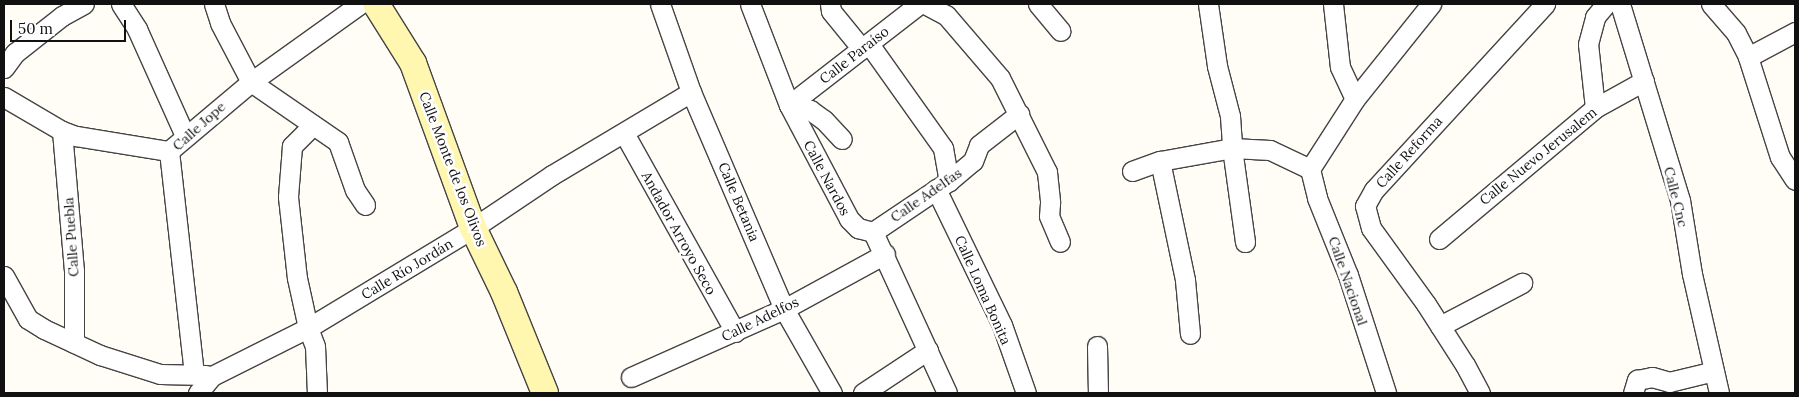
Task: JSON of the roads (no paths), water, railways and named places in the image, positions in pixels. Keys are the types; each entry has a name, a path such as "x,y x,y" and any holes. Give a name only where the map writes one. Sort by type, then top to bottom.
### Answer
{"street":[{"path":"4,68 15,53 62,16 84,4"},
{"path":"121,4 137,29 185,136"},
{"path":"214,4 220,24 250,82 338,142 355,190 366,205"},
{"name":"Calle Jope","path":"203,375 169,151 250,82 360,4"},
{"name":"Calle Monte de los Olivos","path":"376,4 413,63 473,228 504,292 545,393"},
{"name":"Calle Betania","path":"660,4 691,92 784,309 832,393"},
{"name":"Calle Nardos","path":"750,4 789,105 849,220 858,228 872,232"},
{"name":"Calle Loma Bonita","path":"830,4 831,11 865,46 943,148 943,185 1002,325 1026,393"},
{"name":"Calle Paraíso","path":"789,105 919,4"},
{"path":"925,4 946,15 1000,78 1047,172 1049,216 1060,242"},
{"path":"1038,4 1061,31"},
{"path":"1208,4 1217,66 1230,116 1232,148 1245,242"},
{"path":"1333,4 1340,67 1355,99"},
{"path":"1132,171 1160,161 1232,148 1270,150 1310,169 1355,99 1431,4"},
{"name":"Calle Reforma","path":"1480,393 1440,326 1370,228 1365,206 1374,190 1545,4"},
{"path":"1595,108 1588,44 1595,17 1606,4"},
{"name":"Calle Cnc","path":"1620,4 1680,200 1692,274 1719,393"},
{"path":"1711,4 1736,33 1748,57 1780,157 1795,180"},
{"path":"1748,57 1795,32"},
{"name":"Calle Nuevo Jerusalem","path":"1439,239 1595,108 1644,81"},
{"name":"Calle Río Jordán","path":"198,393 203,375 308,328 473,228 552,175 691,92"},
{"path":"4,97 62,131 76,136 169,151"},
{"path":"789,105 810,110 824,120 842,139"},
{"name":"Calle Adelfas","path":"872,232 943,185 973,161 979,145 1019,114"},
{"path":"313,125 292,146 288,196 297,278 308,328 315,346 317,393"},
{"name":"Calle Puebla","path":"62,131 74,271 74,343"},
{"name":"Andador Arroyo Seco","path":"624,132 735,332"},
{"path":"1160,161 1185,280 1190,334"},
{"name":"Calle Nacional","path":"1310,169 1317,198 1348,275 1386,393"},
{"path":"872,232 885,254 947,393"},
{"name":"Calle Adelfos","path":"631,377 784,309 885,254"},
{"path":"4,276 19,307 28,319 74,343 100,355 160,374 203,375"},
{"path":"1440,326 1522,283"},
{"path":"1098,346 1098,393"},
{"path":"863,393 928,350"},
{"path":"1633,393 1637,380 1652,377 1669,382 1714,371"}]}
